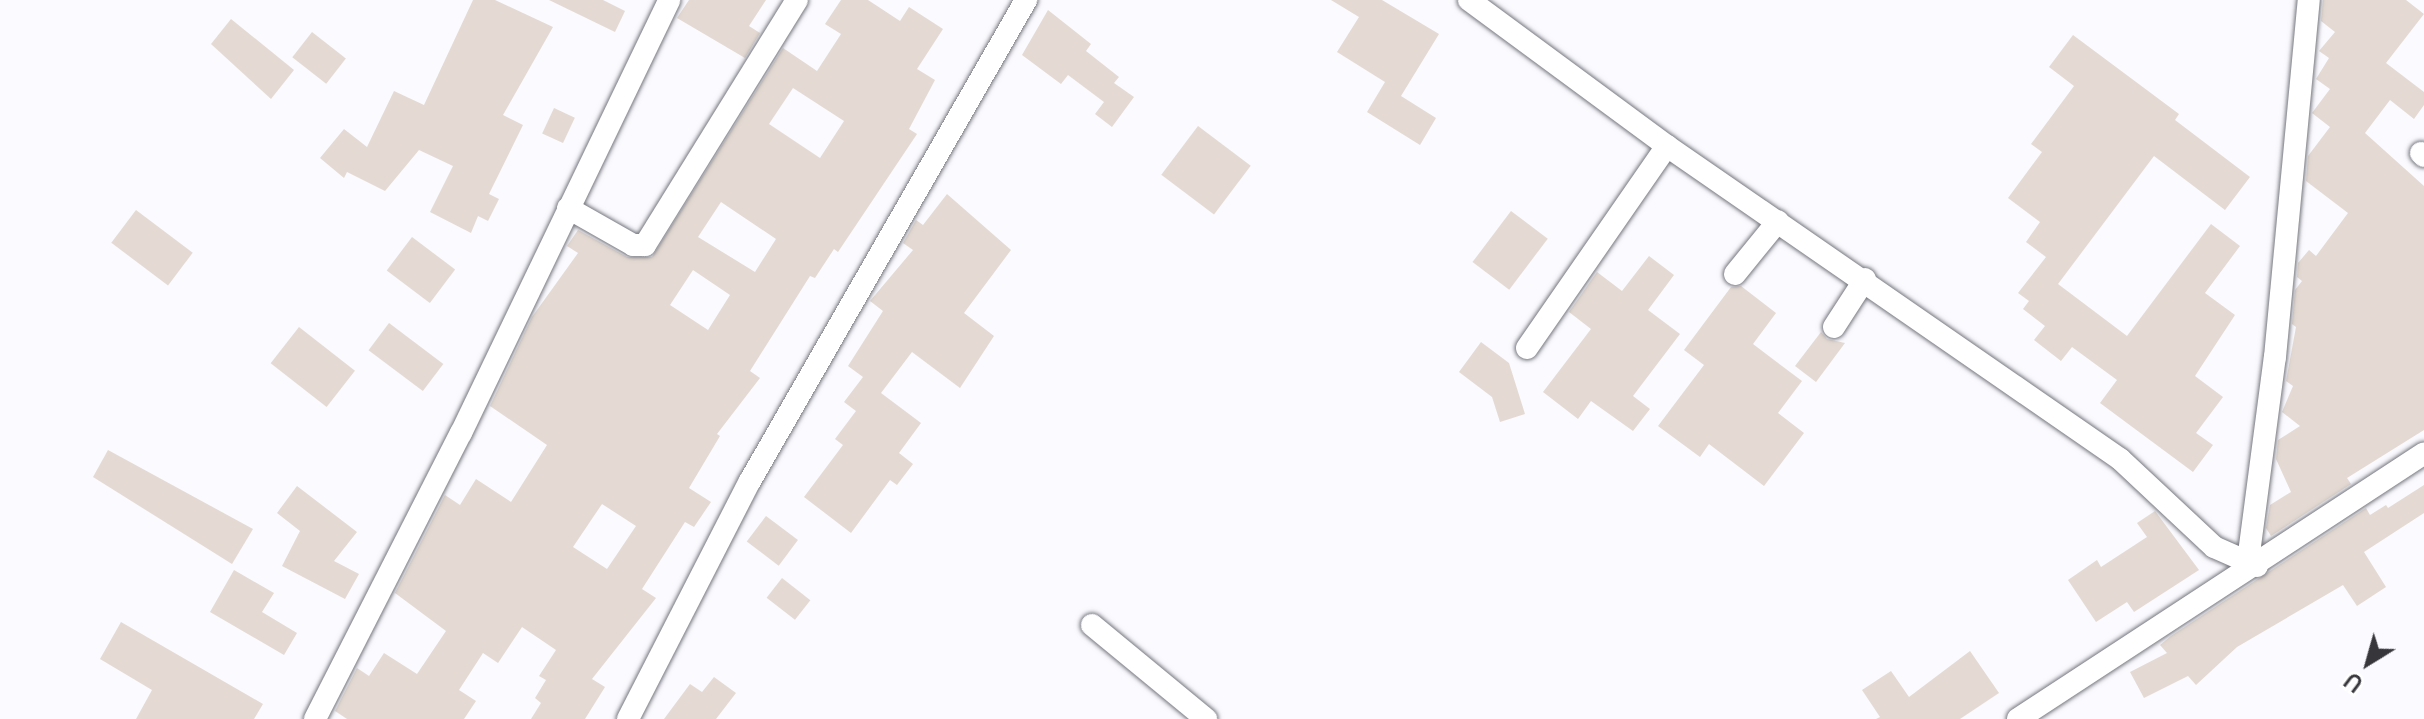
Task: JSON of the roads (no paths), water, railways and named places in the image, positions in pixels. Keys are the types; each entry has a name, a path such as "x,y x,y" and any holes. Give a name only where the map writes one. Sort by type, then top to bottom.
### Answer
{"street":[{"path":"315,719 461,433 669,0"},
{"path":"568,208 633,245 645,245 797,0"},
{"path":"628,719 757,467 1026,0"},
{"path":"1469,0 1667,146 1865,279 2130,466 2214,547 2253,564"},
{"path":"2253,564 2309,0"},
{"path":"1527,348 1667,146"},
{"path":"1735,274 1778,221"},
{"path":"1834,327 1865,279"},
{"path":"2018,719 2424,453"},
{"path":"1092,625 1206,719"}]}
